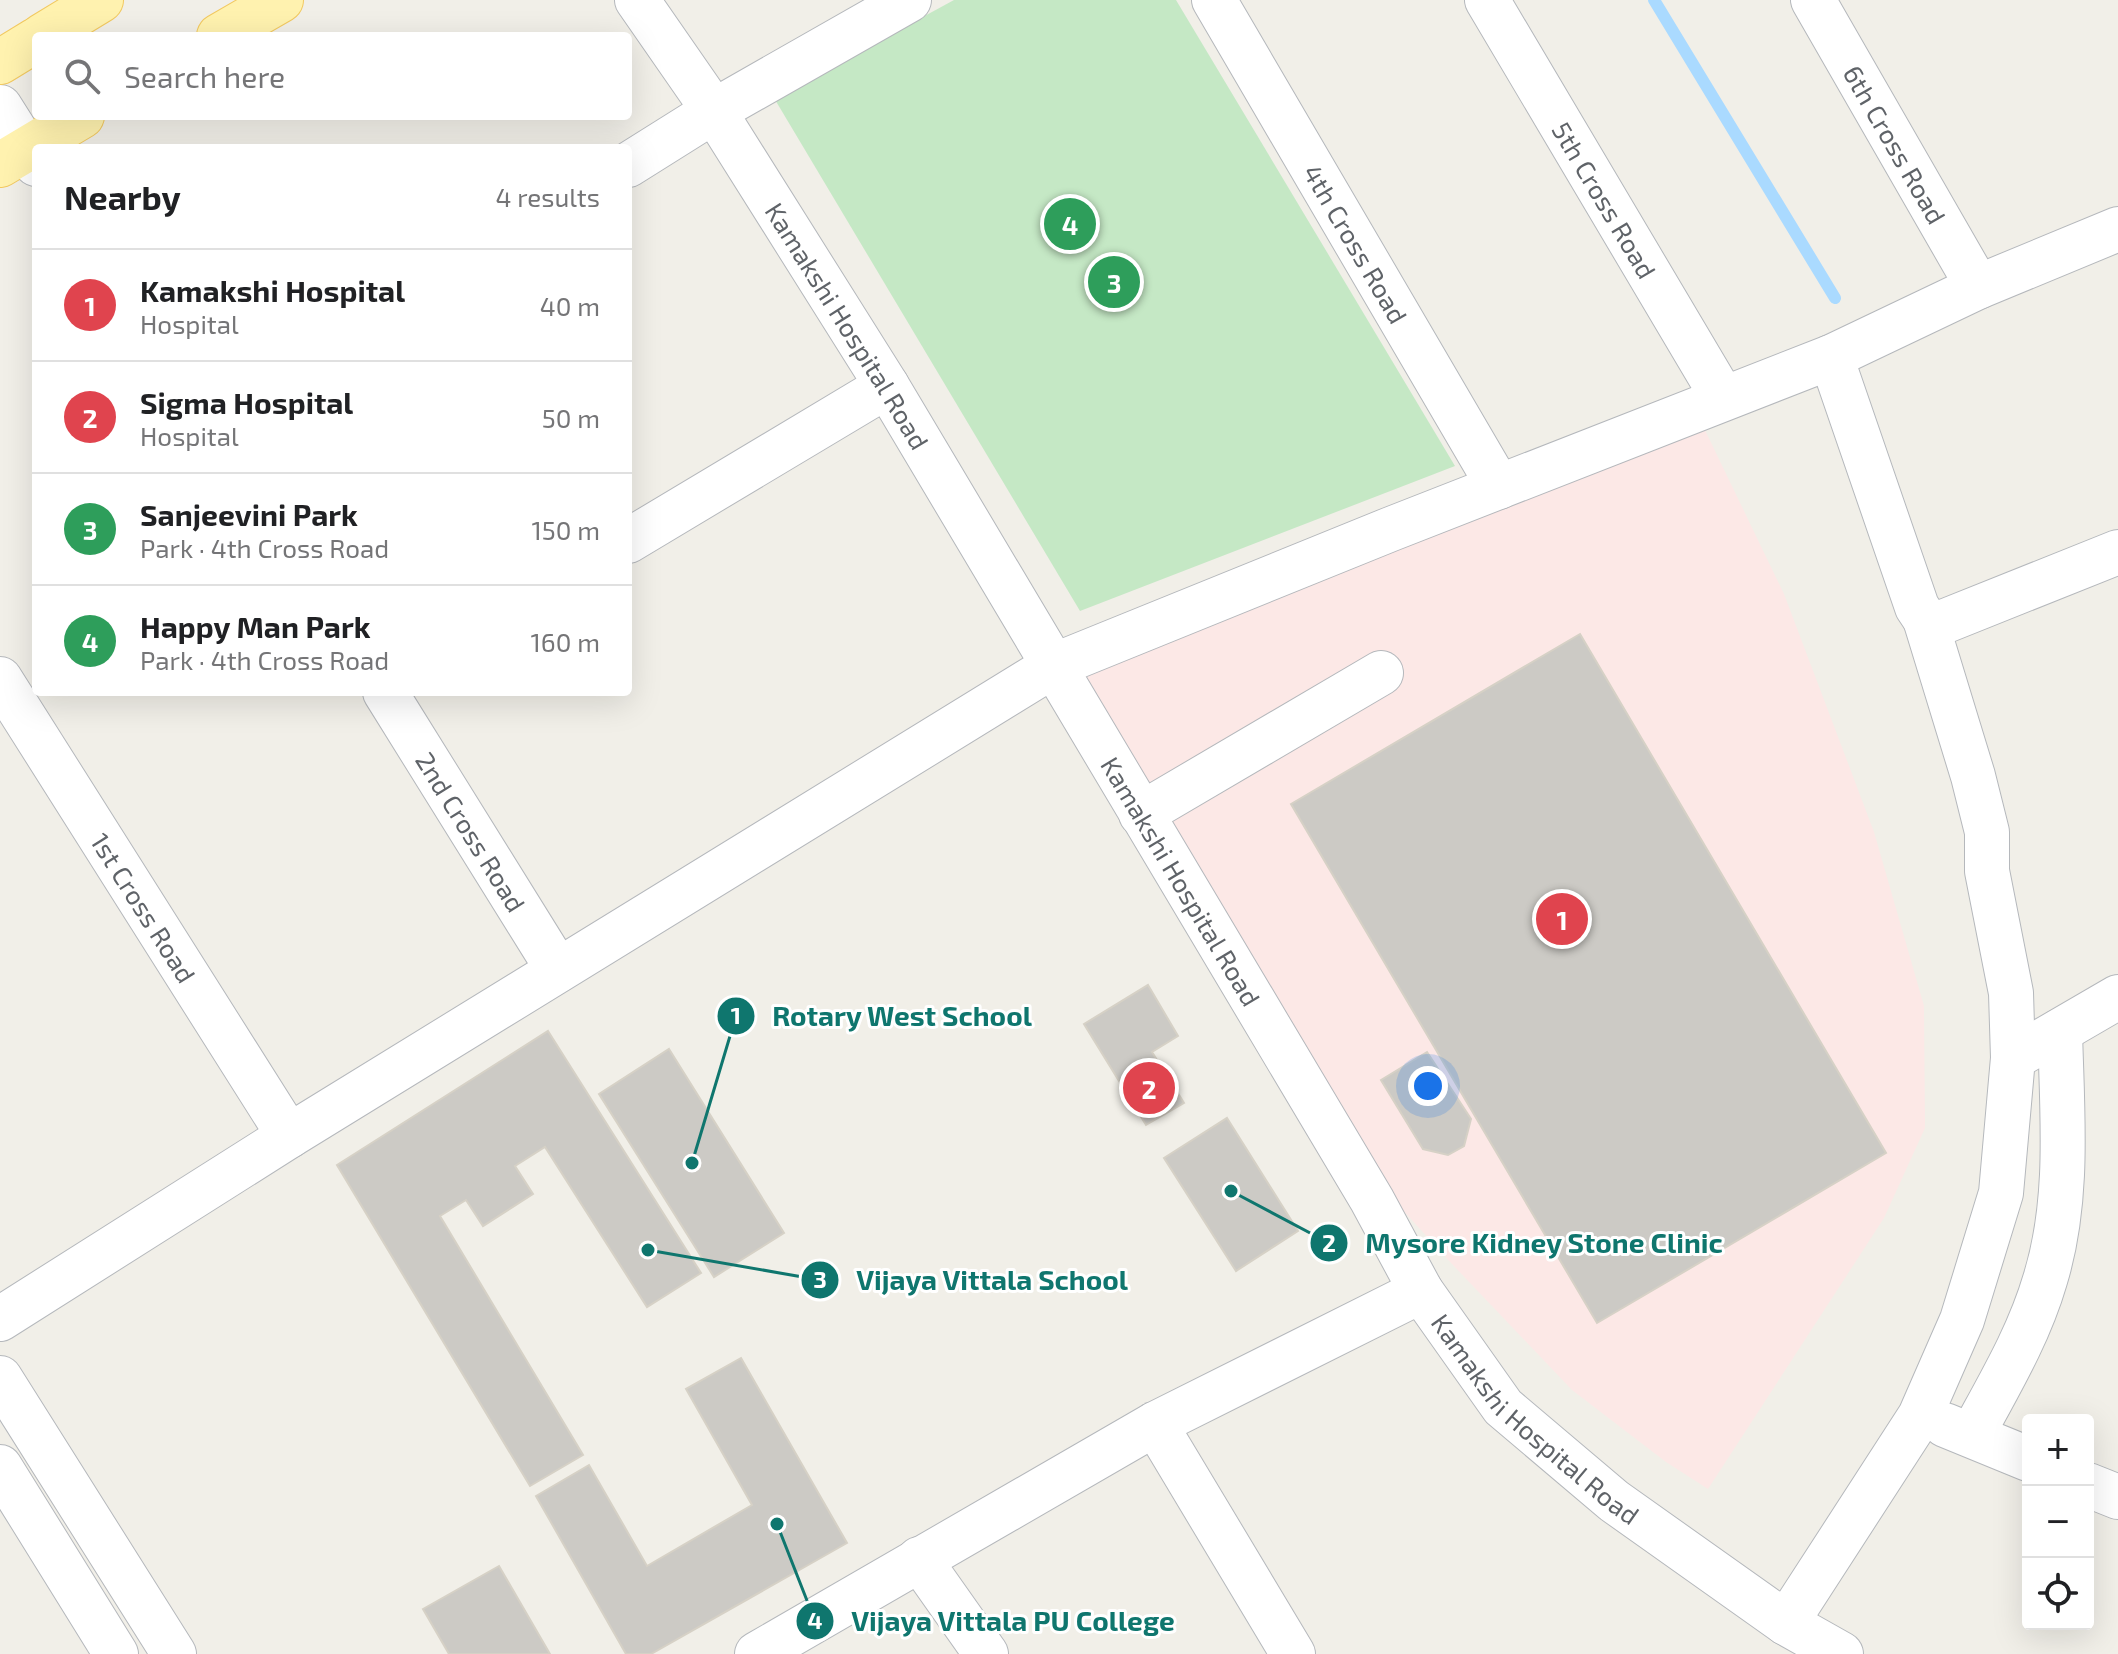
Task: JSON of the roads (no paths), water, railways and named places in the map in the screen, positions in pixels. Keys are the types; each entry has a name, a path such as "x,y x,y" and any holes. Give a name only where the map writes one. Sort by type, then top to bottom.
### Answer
{"main road":[{"path":"49,32 101,0"},
{"path":"226,32 281,0"},
{"path":"0,62 32,42"},
{"path":"43,144 76,120"}],"street":[{"name":"Kamakshi Hospital Road","path":"637,0 714,111 887,386 1372,1200 1421,1291 1503,1407 1614,1501 1829,1651"},
{"path":"632,162 714,111 909,0"},
{"name":"4th Cross Road","path":"1214,0 1499,487"},
{"name":"5th Cross Road","path":"1487,0 1723,398"},
{"name":"6th Cross Road","path":"1813,0 1978,287"},
{"path":"0,107 21,160"},
{"path":"0,1319 289,1136 1053,666 1831,357 1978,287 2118,229"},
{"path":"1786,1623 1920,1416 1962,1320 2001,1193 2013,1058 2011,993 1987,871 1987,832 1973,776 1925,619 1917,607 1831,357"},
{"path":"632,539 887,386"},
{"path":"1925,619 1938,624 2118,552"},
{"path":"1141,814 1381,673"},
{"name":"1st Cross Road","path":"0,679 289,1136"},
{"name":"2nd Cross Road","path":"387,696 558,970"},
{"path":"2013,1058 2118,997"},
{"path":"1972,1435 2020,1345 2046,1280 2059,1216 2063,1173 2060,1031"},
{"path":"757,1654 1155,1424 1421,1291"},
{"path":"0,1378 174,1654"},
{"path":"1920,1416 2022,1456"},
{"path":"1155,1424 1293,1654"},
{"path":"0,1467 116,1654"},
{"path":"2090,1486 2118,1497"},
{"path":"919,1559 986,1654"}],"waterway":[{"path":"1654,0 1835,298"}],"place":[{"name":"Happy Man Park","path":"1070,224"},
{"name":"Sanjeevini Park","path":"1114,282"},
{"name":"Kamakshi Hospital","path":"1562,919"},
{"name":"Sigma Hospital","path":"1149,1088"},
{"name":"Rotary West School","path":"692,1163"},
{"name":"Mysore Kidney Stone Clinic","path":"1231,1191"},
{"name":"Vijaya Vittala School","path":"648,1250"},
{"name":"Vijaya Vittala PU College","path":"777,1524"}]}
